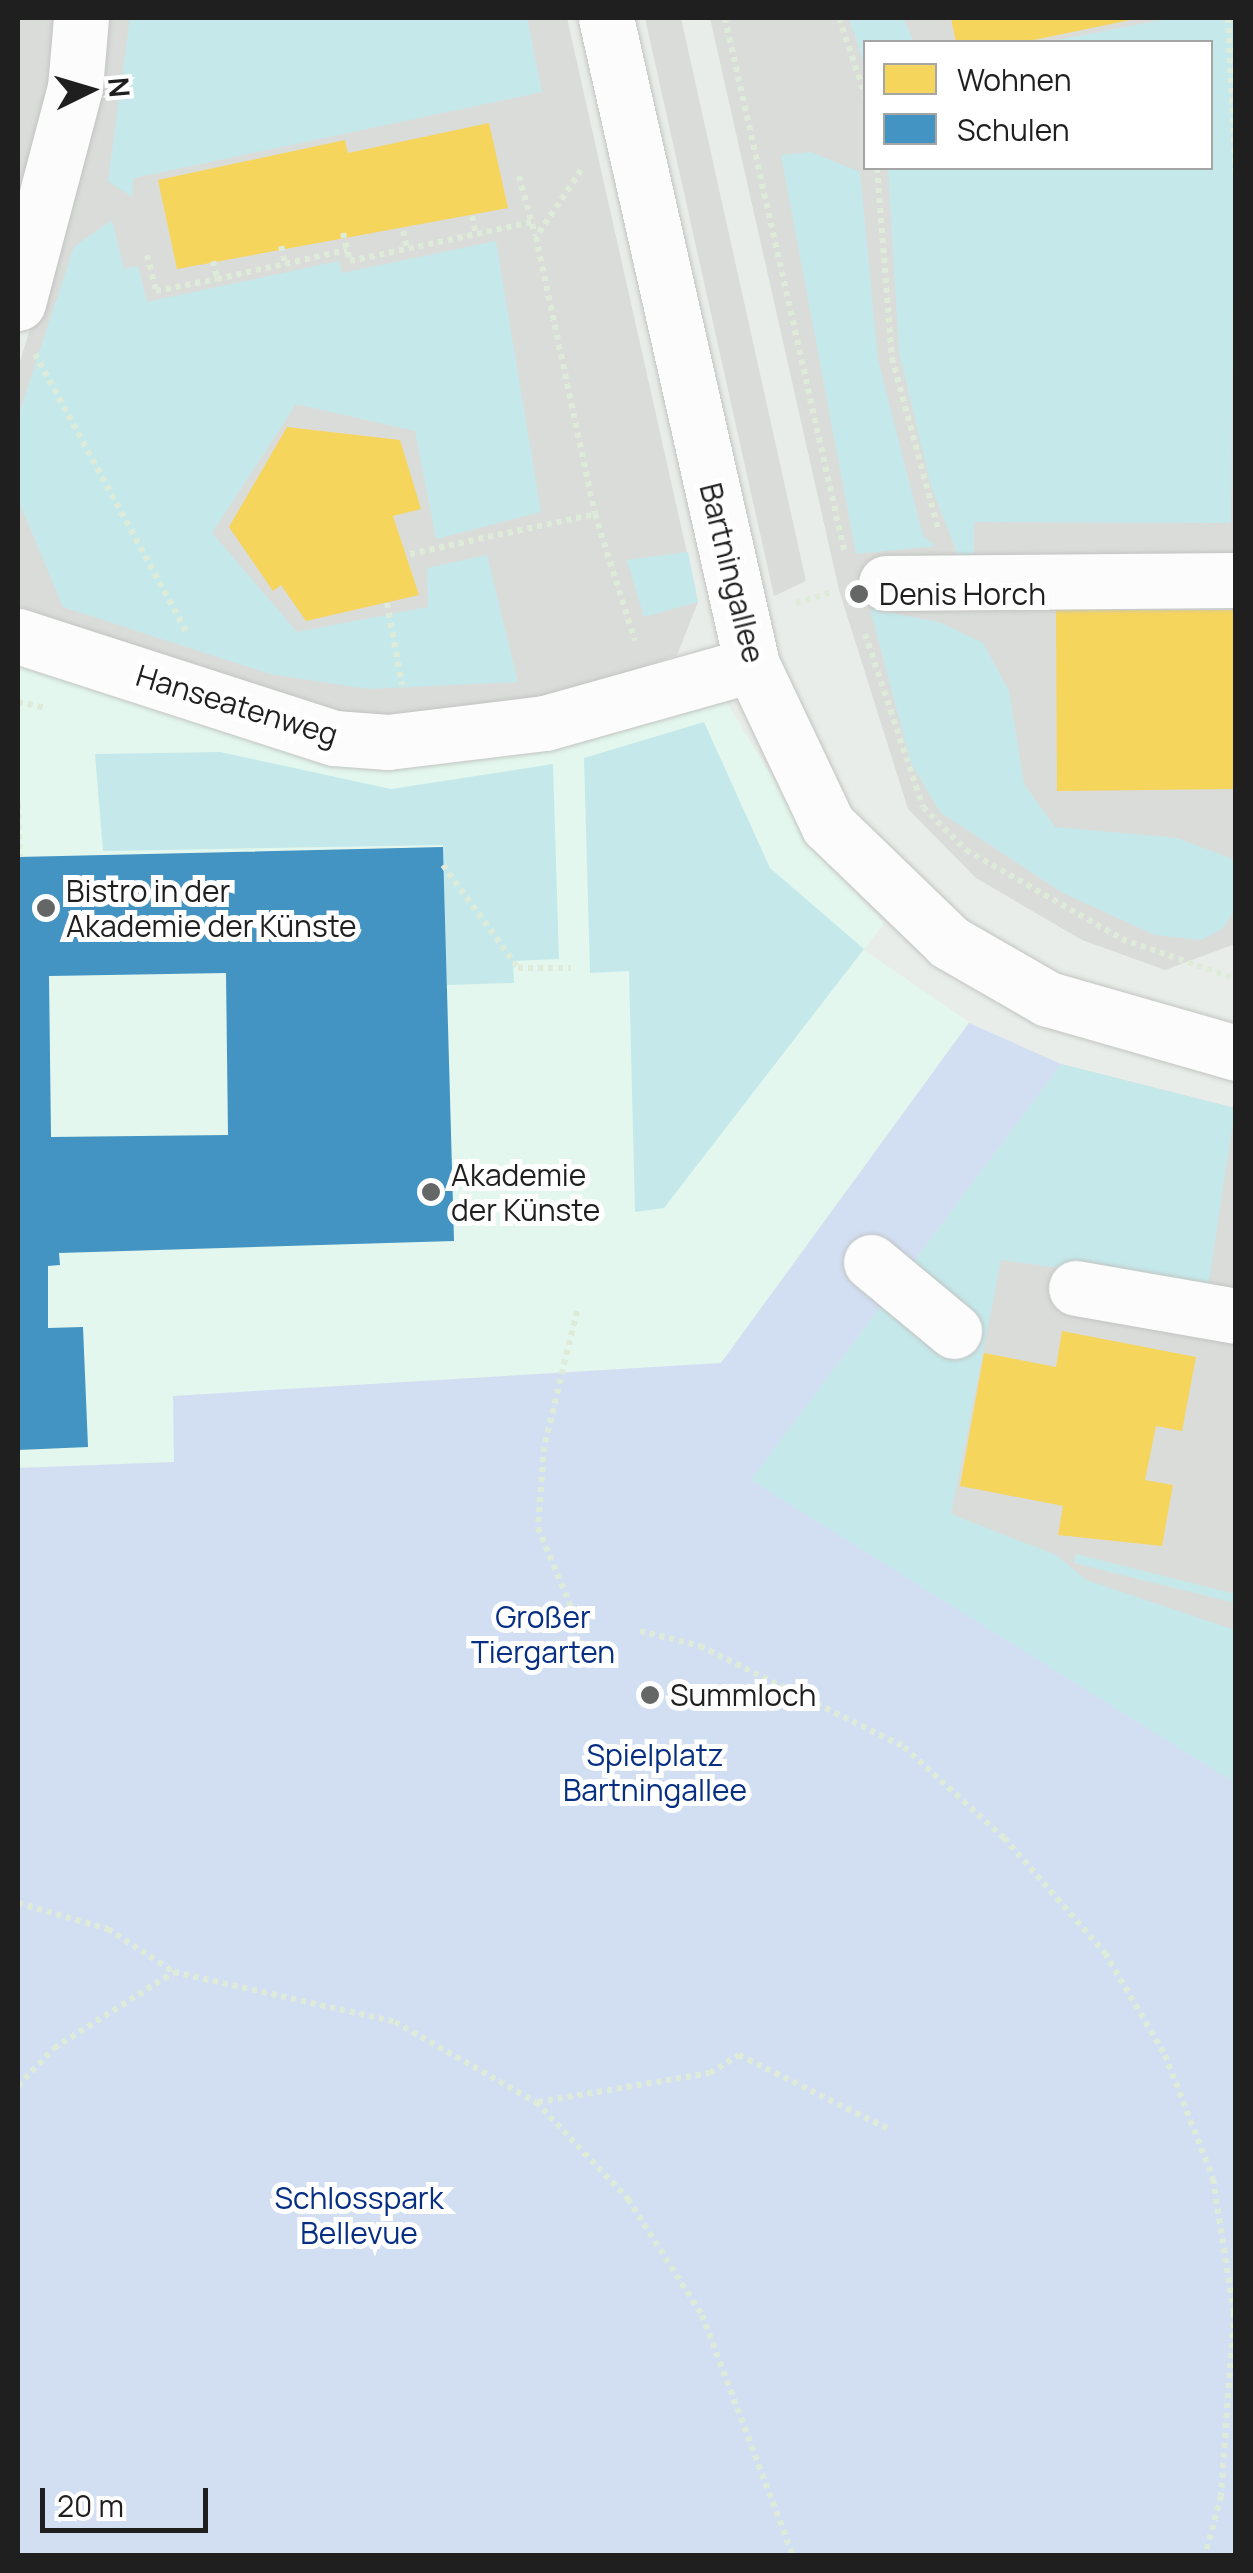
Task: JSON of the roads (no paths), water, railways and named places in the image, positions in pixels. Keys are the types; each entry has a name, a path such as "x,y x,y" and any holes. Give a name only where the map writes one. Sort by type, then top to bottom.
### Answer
{"street":[{"path":"22,321 74,88 81,18"},
{"name":"Bartningallee","path":"606,18 747,641 828,826 949,942 1048,999 1234,1049"},
{"path":"886,584 1236,580"},
{"name":"Hanseatenweg","path":"18,636 334,738 412,740 546,722 660,691 747,641"},
{"path":"871,1262 954,1331"},
{"path":"1076,1288 1236,1316"}],"place":[{"name":"Denis Horch","path":"859,594"},
{"name":"Bistro in der Akademie der Künste","path":"46,908"},
{"name":"Akademie der Künste","path":"431,1192"},
{"name":"Summloch","path":"650,1695"}],"park label":[{"name":"Großer Tiergarten","path":"543,1634"},
{"name":"Spielplatz Bartningallee","path":"655,1772"},
{"name":"Schlosspark Bellevue","path":"359,2215"}]}
